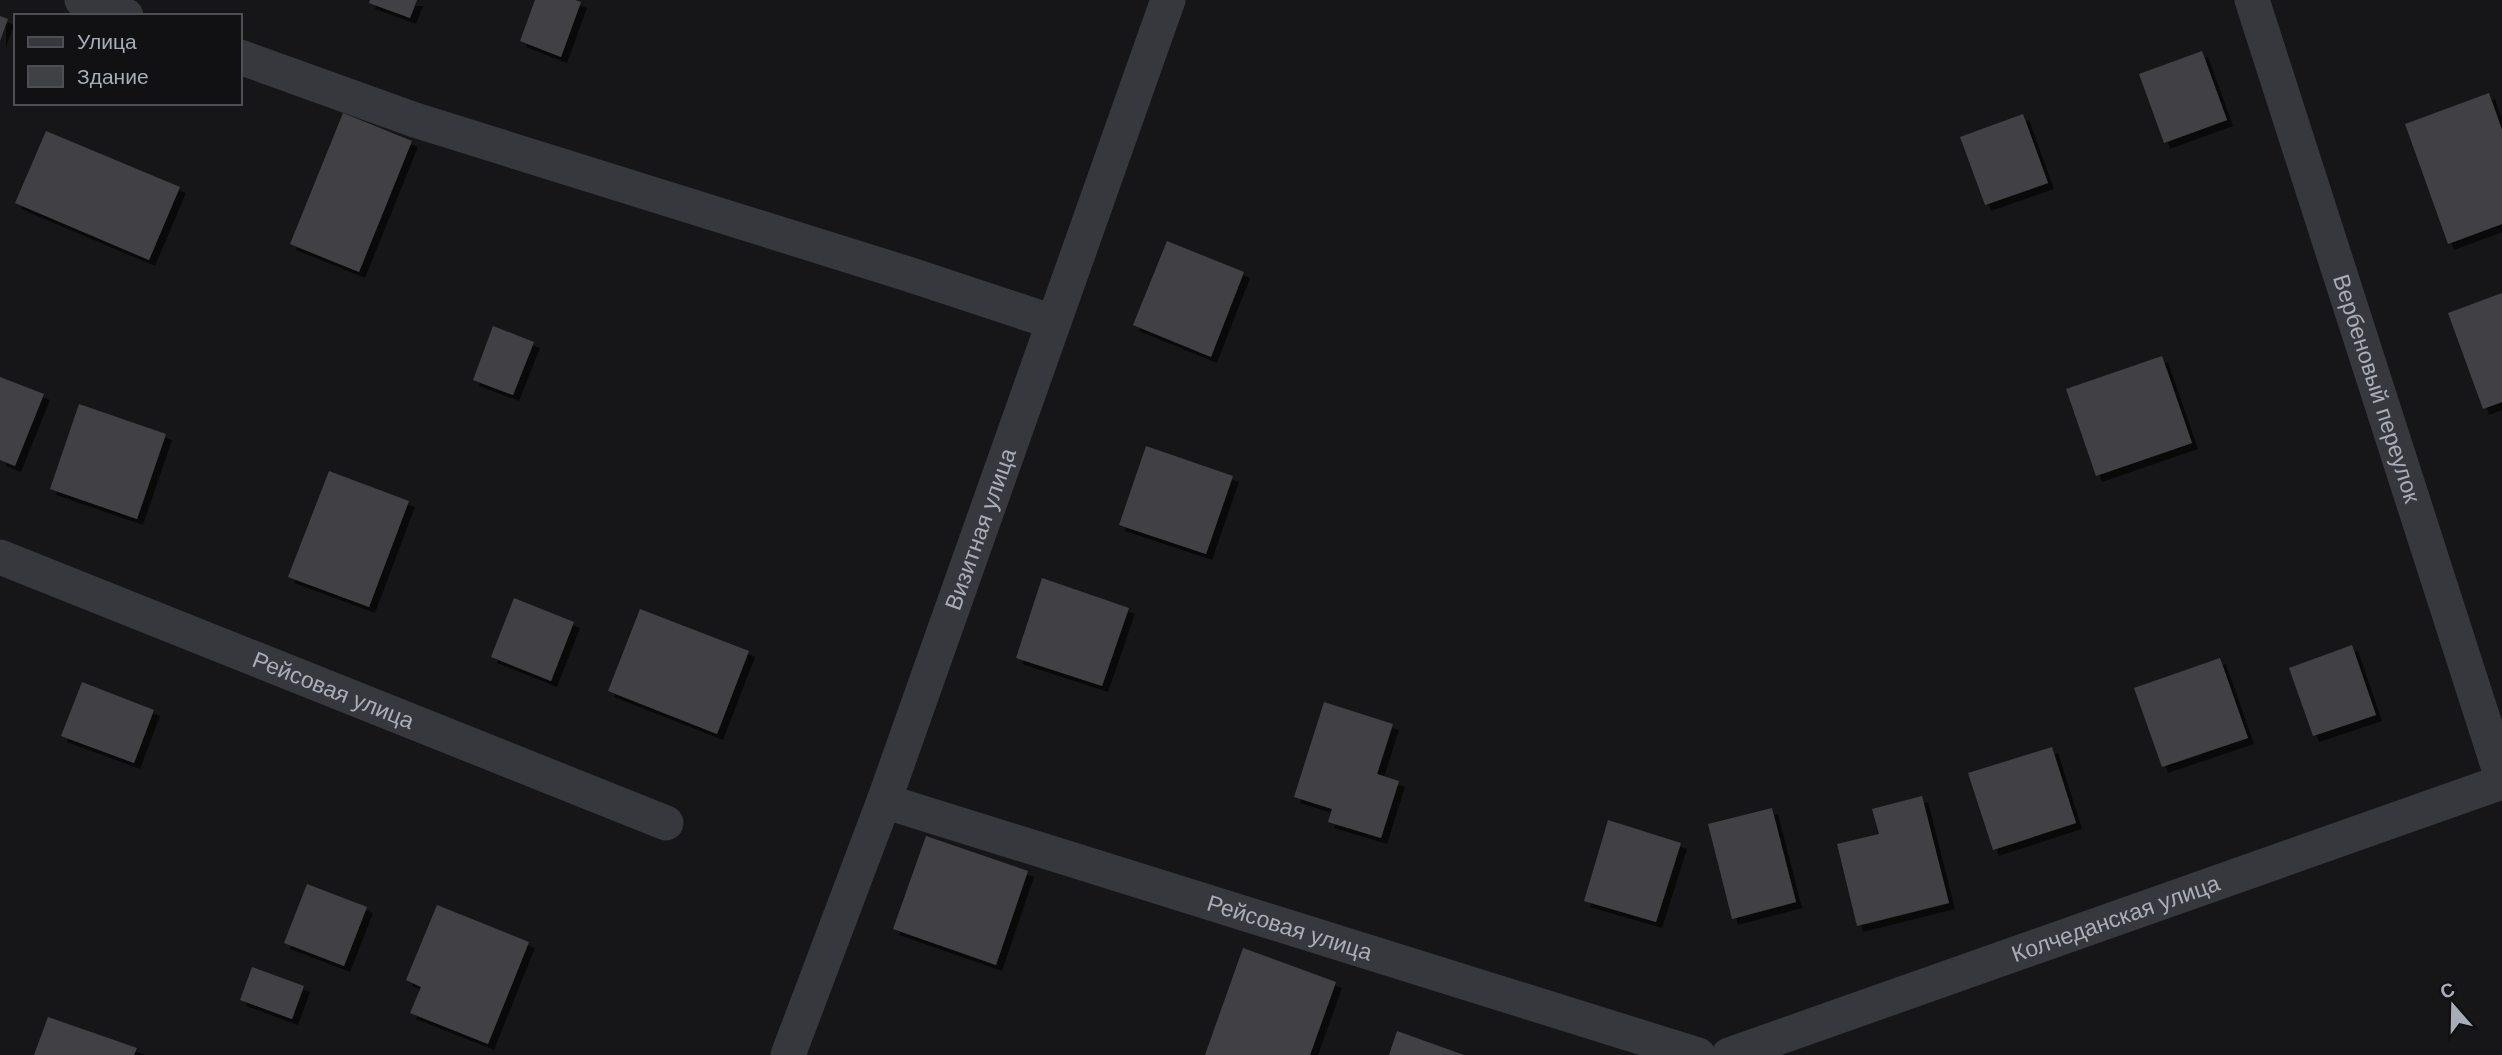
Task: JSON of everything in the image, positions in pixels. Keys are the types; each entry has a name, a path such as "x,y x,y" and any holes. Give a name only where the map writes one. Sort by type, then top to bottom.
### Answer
{"street":[{"path":"82,0 120,14"},
{"name":"Визитная улица","path":"788,1055 884,801 1168,0"},
{"name":"Вербеновый переулок","path":"2252,0 2502,780"},
{"path":"242,58 415,120 1053,322"},
{"name":"Рейсовая улица","path":"0,557 666,823"},
{"name":"Колчеданская улица","path":"1729,1055 2502,780"},
{"name":"Рейсовая улица","path":"884,801 1698,1055"}],"building":[{"path":"370,0 417,0 410,18 369,3"},
{"path":"535,0 581,2 561,57 520,41"},
{"path":"0,16 8,19 0,41"},
{"path":"2202,51 2227,120 2164,143 2139,74"},
{"path":"2489,93 2502,130 2502,224 2448,244 2405,124"},
{"path":"343,113 412,141 359,272 290,244"},
{"path":"2023,114 2048,183 1985,205 1960,137"},
{"path":"46,131 180,187 149,260 15,203"},
{"path":"1167,241 1244,272 1211,357 1133,325"},
{"path":"2502,293 2502,402 2483,409 2448,313"},
{"path":"493,326 534,342 513,395 473,380"},
{"path":"2162,356 2192,443 2096,476 2066,389"},
{"path":"0,377 44,394 15,466 0,460"},
{"path":"79,404 166,434 137,519 50,489"},
{"path":"1146,446 1233,476 1206,554 1119,525"},
{"path":"329,471 409,501 369,607 288,577"},
{"path":"1042,578 1129,608 1102,686 1016,658"},
{"path":"514,598 574,622 551,681 491,657"},
{"path":"640,609 749,651 717,734 608,691"},
{"path":"2352,645 2376,715 2313,736 2289,668"},
{"path":"2220,658 2248,738 2162,767 2134,688"},
{"path":"82,682 154,710 134,763 61,736"},
{"path":"1324,702 1393,724 1377,774 1399,781 1381,838 1328,822 1332,809 1294,797"},
{"path":"2052,747 2076,823 1993,850 1968,773"},
{"path":"1922,796 1949,903 1857,926 1837,844 1879,834 1872,809"},
{"path":"1772,808 1796,902 1732,919 1708,824"},
{"path":"1608,820 1681,843 1656,922 1584,901"},
{"path":"926,836 1028,871 996,965 893,929"},
{"path":"307,884 367,907 344,966 284,943"},
{"path":"437,905 529,942 488,1044 410,1013 421,987 406,980"},
{"path":"1243,948 1336,982 1310,1055 1205,1055"},
{"path":"252,967 304,986 292,1019 240,1000"},
{"path":"48,1017 137,1048 134,1055 34,1055"},
{"path":"1397,1031 1464,1055 1389,1055"}]}
